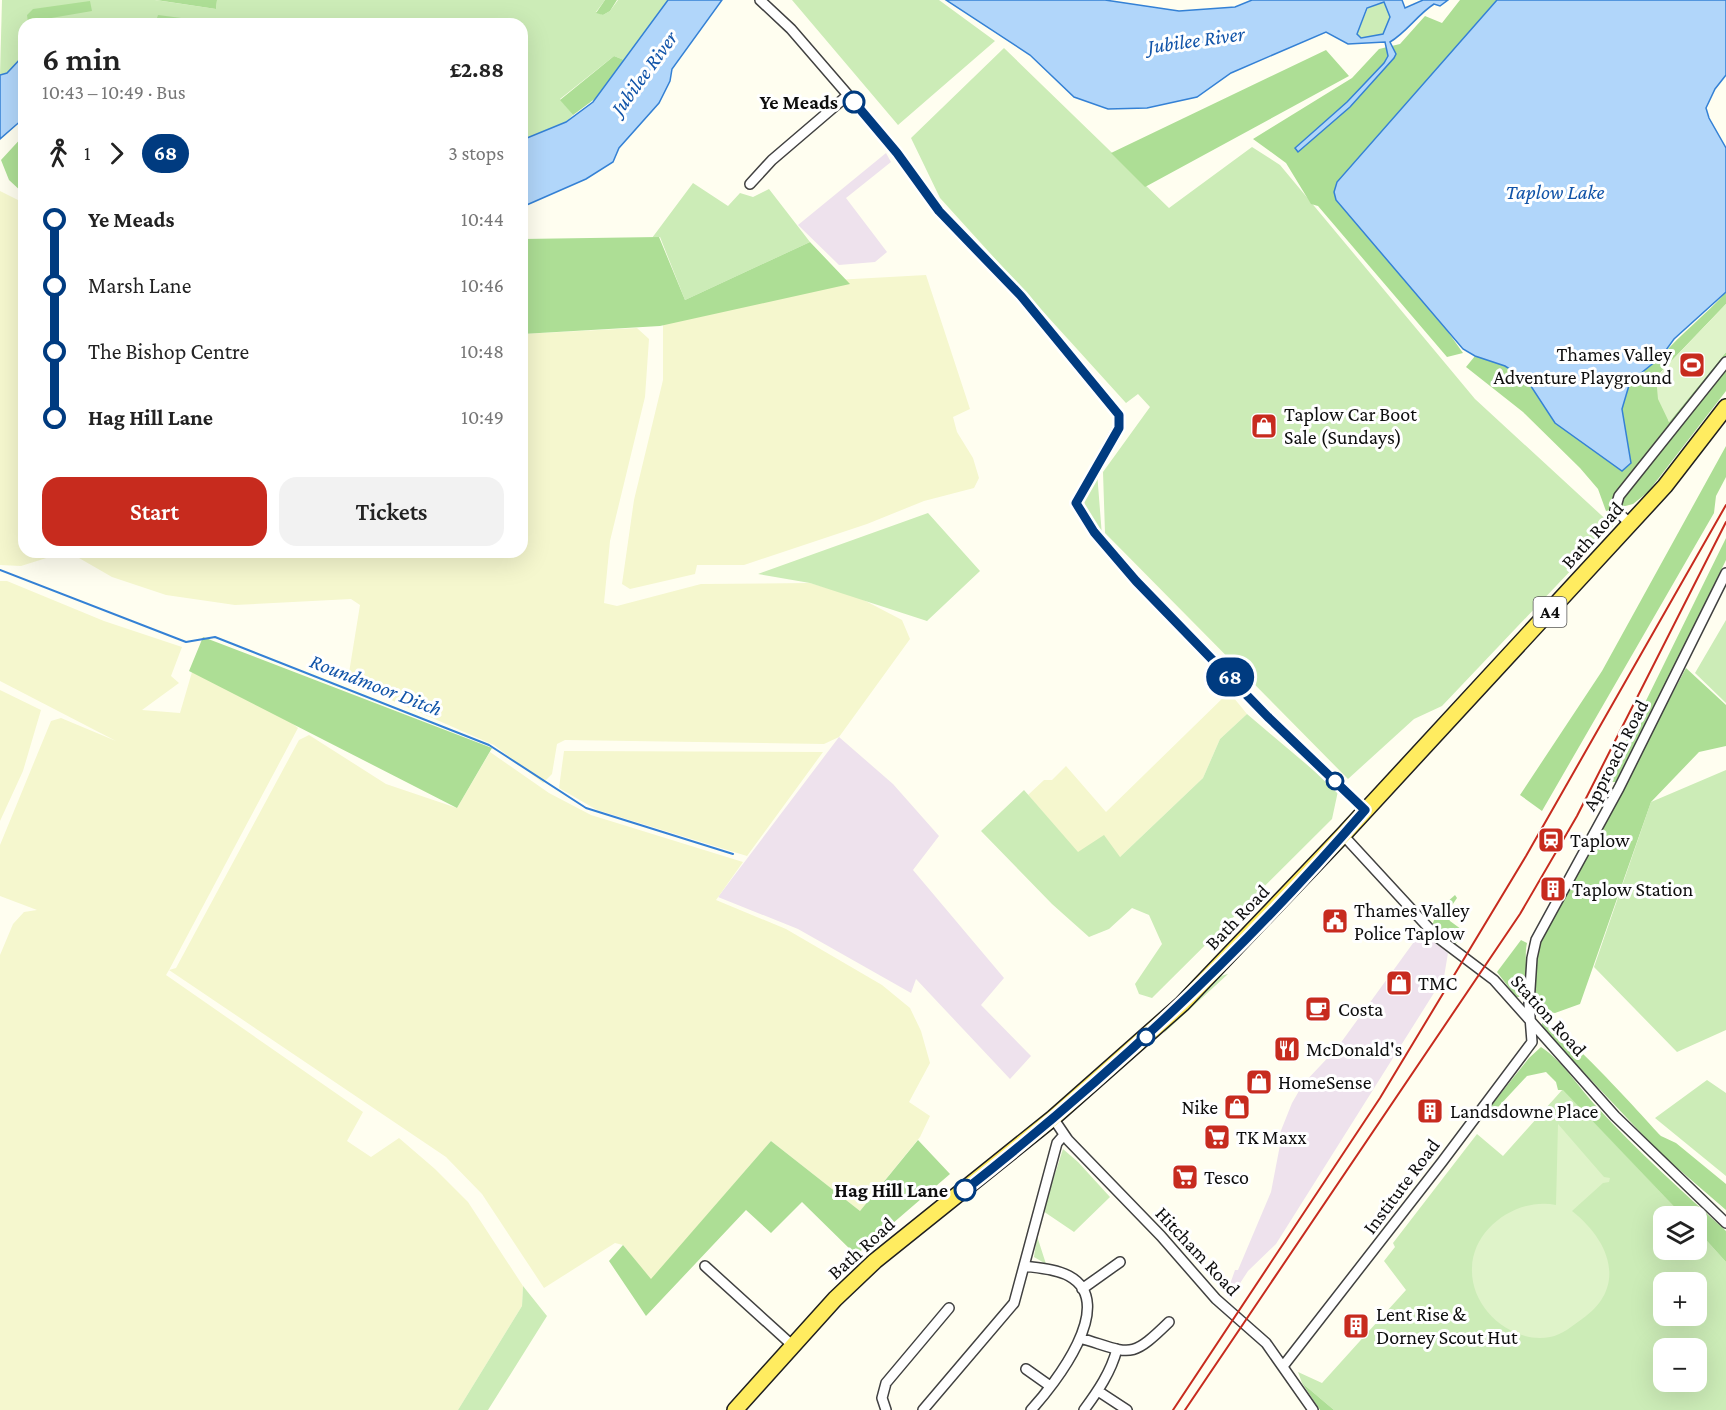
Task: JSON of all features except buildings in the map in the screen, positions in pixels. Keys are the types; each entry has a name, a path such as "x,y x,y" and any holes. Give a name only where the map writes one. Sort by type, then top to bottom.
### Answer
{"main road":[{"name":"Bath Road","path":"735,1410 792,1345 875,1261 1053,1118 1182,1004 1343,835 1631,524 1665,486 1726,407"}],"street":[{"path":"760,0 791,29 897,153 939,211 1021,296 1119,415 1119,428 1076,503 1094,532 1136,581 1269,718 1365,810"},
{"path":"750,184 772,160 848,95"},
{"path":"1631,524 1615,510 1619,496 1726,362"},
{"name":"Approach Road","path":"1532,1023 1529,1000 1532,958 1536,940 1619,788 1726,573"},
{"name":"Station Road","path":"1343,835 1437,937 1490,976 1615,1116 1726,1222"},
{"name":"Institute Road","path":"1284,1365 1518,1062 1532,1042 1532,1023"},
{"name":"Hitcham Road","path":"1053,1118 1064,1135 1216,1299 1266,1342 1313,1410"},
{"path":"925,1409 1014,1303 1057,1143 1064,1135"},
{"path":"1082,1289 1120,1262"},
{"path":"705,1266 792,1345"},
{"path":"1024,1266 1056,1271 1071,1277 1082,1289 1088,1305 1086,1322 1080,1338 1050,1386 1030,1410"},
{"path":"886,1410 882,1398 886,1383 949,1308"},
{"path":"1080,1338 1127,1352 1143,1347 1169,1322"},
{"path":"1084,1410 1113,1364 1117,1349"},
{"path":"1026,1369 1050,1386"},
{"path":"1098,1391 1127,1410"}],"shaded area":[{"path":"886,153 891,162 846,198 887,252 875,262 839,265 798,225"},
{"path":"839,737 893,784 939,836 913,870 1004,978 981,1005 1031,1056 1010,1079 916,979 911,993 798,929 718,897"},
{"path":"1427,937 1448,953 1444,977 1276,1244 1248,1271 1229,1300 1228,1290 1235,1270 1238,1270 1271,1192 1280,1145 1276,1143 1292,1103 1303,1084 1337,1048 1416,939 1425,940"}],"green space":[{"path":"2,0 155,0 216,9 217,0 605,0 596,12 603,15 610,11 618,0 668,0 624,60 614,56 560,99 573,115 566,122 528,138 528,18 18,18 18,61 7,73 0,75"},
{"path":"156,0 217,0 216,9"},
{"path":"605,0 617,0 610,11 603,15 596,13"},
{"path":"792,0 939,0 995,41 898,125"},
{"path":"1460,0 1497,0 1337,182 1336,200 1446,329 1463,353 1447,357 1318,206 1311,204 1286,163 1253,139 1352,78 1379,49 1400,44 1425,16 1442,23"},
{"path":"90,1 92,11 51,18 27,18 27,15 33,9"},
{"path":"1384,2 1390,17 1383,34 1361,38 1357,34 1368,8"},
{"path":"158,15 181,18 157,18"},
{"path":"1004,48 1169,208 1252,147 1280,165 1475,399 1613,526 1442,706 1414,719 1348,779 1105,533 1103,472 1150,407 1138,394 1126,403 940,198 911,138"},
{"path":"1326,50 1349,76 1145,187 1111,153"},
{"path":"614,56 624,60 600,95 573,115 560,100"},
{"path":"18,142 18,188 9,180 1,160"},
{"path":"693,183 728,206 740,193 753,197 769,189 810,242 685,300 660,237 652,238"},
{"path":"0,191 18,200 18,558 46,558 21,566 0,565"},
{"path":"659,237 685,300 810,242 850,284 660,326 528,334 528,239"},
{"path":"926,275 970,409 953,417 957,432 973,458 979,478 974,488 924,501 867,524 744,565 697,565 695,574 630,589 622,584 634,500 663,380 663,321 835,280"},
{"path":"1726,292 1726,304 1656,377 1669,422 1726,352 1726,391 1648,492 1633,504 1606,511 1598,489 1580,468 1523,412 1466,367 1475,356 1505,366 1527,380 1555,423 1622,471 1628,441 1622,428 1622,410 1628,385 1635,376 1658,360"},
{"name":"Thames Valley Adventure Playground","path":"1726,304 1726,352 1669,422 1658,399 1656,377"},
{"path":"637,328 649,339 645,397 610,541 604,603 617,606 701,584 810,583 856,596 902,620 910,639 839,737 824,744 565,740 557,744 552,774 543,783 494,745 350,682 348,679 360,605 351,599 235,605 166,595 112,577 79,558 528,558 528,334"},
{"path":"1726,446 1726,477 1716,496 1714,513 1542,811 1520,795 1602,671"},
{"path":"1097,472 1102,536 1084,505 1087,492"},
{"path":"928,513 980,571 927,621 810,583 758,574"},
{"path":"1726,538 1726,560 1618,782 1606,782"},
{"path":"0,581 7,581 104,621 182,647 171,676 179,683 142,710 180,713 197,655 238,680 298,728 166,975 363,1112 347,1141 371,1157 399,1138 468,1202 523,1286 522,1306 458,1410 0,1410 0,955 13,924 24,912 37,910 0,896 0,845 51,721 61,718 116,741 0,681"},
{"path":"1726,620 1726,703 1695,673"},
{"path":"203,637 492,748 457,808 189,671"},
{"path":"1686,668 1726,705 1726,746 1699,752 1651,802 1580,1004 1555,1013 1535,1009 1536,959 1542,939"},
{"path":"0,690 41,710 23,771 0,821"},
{"path":"1229,692 1247,714 1220,739 1203,778 1120,857 1078,853 1028,795 1044,780 1052,780 1066,766 1106,812"},
{"path":"1247,714 1338,791 1332,819 1152,998 1139,994 1135,984 1162,944 1149,915 1132,908 1109,929 1089,937 1052,904 981,831 1024,790 1078,852 1104,835 1120,857 1203,778 1220,739"},
{"path":"309,735 386,784 457,808 490,752 549,793 591,815 743,862 716,900 786,929 882,985 910,1008 921,1031 930,1063 909,1102 930,1116 920,1137 860,1211 771,1141 651,1280 623,1245 615,1243 544,1288 482,1194 446,1157 169,970 176,968 299,740"},
{"path":"564,751 823,752 747,856 597,810 559,788"},
{"path":"1726,770 1726,1030 1677,1052 1594,967 1651,802"},
{"path":"1455,895 1457,898 1446,914 1450,921 1465,932 1454,946 1432,926 1437,911"},
{"path":"1521,940 1527,943 1526,986 1521,997 1516,997 1497,972"},
{"path":"1228,974 1164,1033 1201,989"},
{"path":"1542,1023 1552,1028 1583,1054 1661,1136 1676,1143 1726,1184 1726,1210 1660,1153 1541,1027"},
{"path":"1541,1047 1549,1053 1628,1139 1699,1206 1673,1206 1563,1090 1558,1090 1556,1082 1546,1072 1527,1076 1486,1120 1482,1117 1529,1058"},
{"path":"1707,1080 1726,1093 1726,1176 1655,1118"},
{"path":"1563,1089 1674,1206 1653,1206 1653,1260 1707,1260 1707,1241 1726,1262 1726,1410 1334,1410 1302,1383 1298,1372 1322,1383 1406,1290 1384,1261 1395,1247 1393,1243 1477,1134 1503,1156"},
{"path":"1558,1124 1604,1177 1610,1178 1609,1182 1603,1183 1572,1211 1596,1236 1604,1250 1609,1279 1605,1293 1596,1306 1582,1319 1559,1334 1535,1338 1508,1329 1486,1309 1473,1283 1472,1268 1474,1253 1480,1240 1500,1218 1527,1206 1556,1205"},
{"path":"918,1140 950,1174 856,1255 802,1202 771,1233 746,1210 646,1316 609,1261 623,1245 651,1279 771,1141 860,1211"},
{"path":"1063,1149 1110,1197 1074,1232 1043,1211"},
{"path":"1707,1213 1726,1231 1726,1262 1707,1241"},
{"path":"1037,1236 1046,1264 1034,1257"},
{"path":"523,1286 547,1316 488,1410 458,1410 522,1306"},
{"path":"1302,1383 1334,1410 1320,1410"}],"water":[{"name":"Jubilee River","path":"668,0 722,0 672,69 670,81 659,103 619,148 613,162 586,179 528,204 528,138 566,122 593,102"},
{"name":"Jubilee River","path":"946,0 1105,0 1179,11 1235,7 1252,0 1402,0 1405,8 1423,0 1448,0 1440,6 1434,4 1428,8 1390,42 1396,54 1394,58 1350,107 1298,152 1295,148 1347,102 1384,63 1388,56 1385,42 1348,44 1326,32 1231,73 1197,97 1147,108 1108,109 1074,97 1030,55","holes":["1384,2 1390,17 1383,34 1361,38 1357,34 1367,8"]},
{"name":"Taplow Lake","path":"1497,0 1726,0 1726,75 1715,89 1706,108 1726,148 1726,292 1674,339 1661,357 1630,382 1622,409 1631,463 1622,471 1555,423 1527,380 1505,366 1475,356 1463,349 1336,200 1334,192 1337,182"},
{"path":"18,61 18,123 0,139 0,75 7,73"}],"waterway":[{"name":"Roundmoor Ditch","path":"0,570 186,642 215,637 489,745 586,808 733,854"}],"railway":[{"path":"1173,1410 1380,1098 1526,856 1726,505"},
{"path":"1185,1410 1520,914 1577,816 1726,522"}],"bus line":[{"name":"68","path":"854,102 897,153 939,211 1021,296 1119,415 1119,428 1076,503 1094,532 1136,581 1269,718 1365,810 1264,920 1182,1004 1045,1125 965,1190"}],"place":[{"name":"Ye Meads","path":"854,102"},
{"name":"Thames Valley Adventure Playground","path":"1692,365"},
{"name":"Taplow Car Boot Sale (Sundays)","path":"1264,426"},
{"name":"Taplow","path":"1551,840"},
{"name":"Taplow Station","path":"1553,889"},
{"name":"Thames Valley Police Taplow","path":"1335,921"},
{"name":"TMC","path":"1399,983"},
{"name":"Costa","path":"1318,1009"},
{"name":"McDonald's","path":"1287,1049"},
{"name":"HomeSense","path":"1259,1082"},
{"name":"Nike","path":"1237,1107"},
{"name":"Landsdowne Place","path":"1430,1111"},
{"name":"TK Maxx","path":"1217,1137"},
{"name":"Tesco","path":"1185,1177"},
{"name":"Hag Hill Lane","path":"965,1190"},
{"name":"Lent Rise & Dorney Scout Hut","path":"1356,1326"}]}
